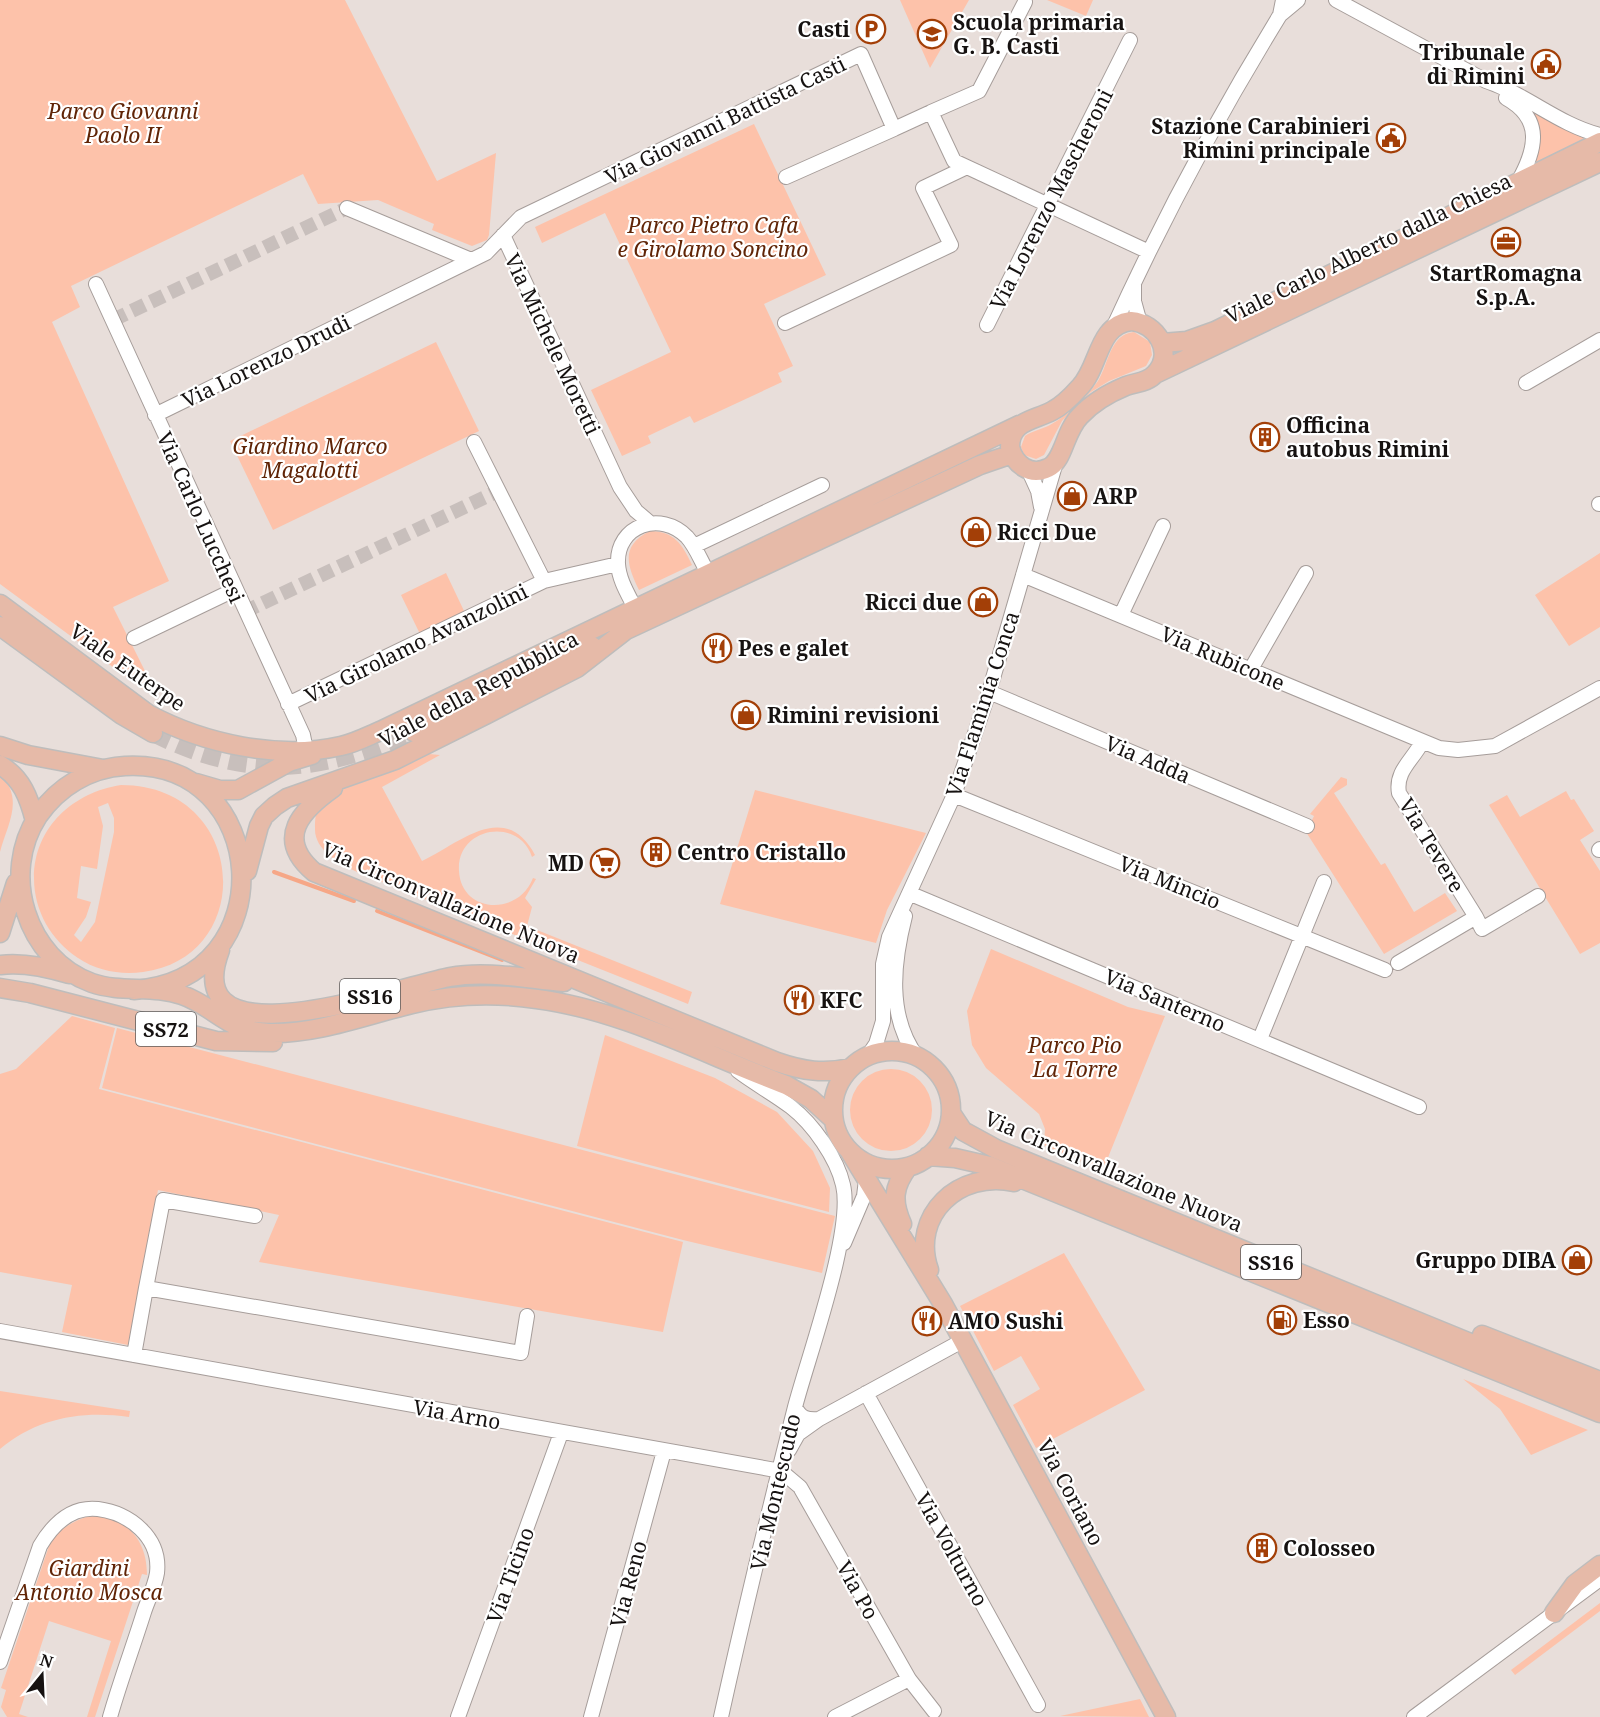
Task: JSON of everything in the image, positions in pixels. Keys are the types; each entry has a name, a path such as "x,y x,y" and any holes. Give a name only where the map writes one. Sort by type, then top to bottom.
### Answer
{"main road":[{"name":"Viale Carlo Alberto dalla Chiesa","path":"1056,462 1068,430 1085,411 1102,398 1144,381 1275,309 1518,182 1600,142"},
{"name":"Viale Carlo Alberto dalla Chiesa","path":"1162,343 1198,338 1275,309 1600,162"},
{"path":"1113,328 1127,322 1140,323 1155,331 1162,343 1163,359 1155,374"},
{"name":"Viale della Repubblica","path":"380,731 1018,425 1054,410 1082,386 1105,337 1113,328"},
{"path":"1018,425 1011,438 1012,454 1017,462 1028,469 1044,470 1056,462"},
{"name":"Viale della Repubblica","path":"242,893 255,838 264,816 287,798 395,760 577,668 626,630 980,465 1012,454"},
{"name":"Viale Euterpe","path":"0,604 148,714 174,728 208,740 239,747 306,750 342,746 380,731"},
{"name":"Viale Euterpe","path":"0,626 122,715 153,733"},
{"path":"414,732 626,630"},
{"name":"Via Circonvallazione Nuova","path":"0,746 28,755 105,769 141,766 180,777 208,796 228,823 241,854 242,893 238,914 224,941 213,973 216,992 224,1002 236,1010 255,1015 287,1013 346,1002 452,976 510,976 584,984"},
{"path":"180,777 220,790 238,790 289,762 342,746"},
{"path":"0,765 16,778 27,793 35,821"},
{"name":"Via Circonvallazione Nuova","path":"105,769 79,779 61,790 35,821 27,836 19,873 20,894 32,930 58,963 79,977 113,988 182,995 221,1019 250,1031 286,1033 332,1025 417,1002 473,995 536,999 576,1005 623,1020 728,1064 786,1085 811,1099 833,1119 842,1142 850,1152"},
{"name":"Via Circonvallazione Nuova","path":"350,777 306,809 296,826 296,846 306,865 314,872 584,984 801,1070 829,1072 850,1068"},
{"path":"0,933 19,873"},
{"name":"Via Circonvallazione Nuova","path":"134,990 163,985 184,977 209,959 224,941"},
{"path":"0,965 14,963 39,966 79,977"},
{"name":"SS72","path":"0,988 30,993 216,1041 273,1042 294,1039 332,1025"},
{"name":"Via Circonvallazione Nuova","path":"833,1119 838,1086 850,1068 868,1056 893,1051 917,1057 927,1063 942,1080 947,1091 951,1113 963,1131 996,1149 1600,1396"},
{"path":"850,1152 878,1167 896,1169 908,1167 928,1156 944,1137 951,1113"},
{"name":"Via Coriano","path":"850,1152 934,1289 1166,1717"},
{"name":"Via Circonvallazione Nuova","path":"928,1156 955,1158 990,1166 1600,1413"},
{"name":"Via Coriano","path":"908,1167 898,1181 894,1192 896,1210 921,1267"},
{"name":"Via Coriano","path":"934,1289 924,1247 926,1229 938,1205 960,1188 977,1181 1011,1181 1070,1197"},
{"path":"1398,1314 1448,1322 1600,1381"},
{"path":"1409,1335 1428,1352 1464,1370 1600,1425"},
{"path":"1554,1613 1575,1584 1600,1565"}],"street":[{"path":"1280,15 1283,0"},
{"path":"1113,328 1147,251 1238,85 1280,15 1298,0"},
{"path":"1333,1 1486,81 1503,87 1566,121 1600,135"},
{"path":"786,177 979,91 1025,2"},
{"name":"Via Lorenzo Mascheroni","path":"987,325 1130,40"},
{"name":"Via Giovanni Battista Casti","path":"503,236 521,217 861,54 894,129"},
{"path":"1486,81 1501,95 1517,104 1529,118 1534,137 1529,162 1518,182"},
{"path":"931,112 954,161 1147,251"},
{"path":"785,323 951,245 923,188 967,167"},
{"path":"347,208 471,260"},
{"name":"Via Michele Moretti","path":"377,307 486,253 503,236 620,487 636,511 649,522"},
{"path":"1134,281 1134,301 1140,323"},
{"name":"Via Carlo Lucchesi","path":"96,284 234,590 303,735 306,750"},
{"name":"Via Lorenzo Drudi","path":"155,415 377,307"},
{"path":"1526,383 1600,339"},
{"path":"474,442 544,581 618,564"},
{"name":"Via Flaminia Conca","path":"868,1056 880,1034 883,964 889,937 911,894 954,795 989,692 1056,462"},
{"name":"Via Flaminia Conca","path":"1028,469 1038,491 1041,511"},
{"path":"694,546 822,485"},
{"name":"Via Michele Moretti","path":"620,487 631,531"},
{"path":"635,608 621,580 618,564 623,545 631,531 649,522 675,527 694,546 708,573"},
{"path":"1121,615 1162,526"},
{"path":"1251,669 1306,573"},
{"name":"Via Rubicone","path":"1023,575 1439,748 1458,750 1495,746 1600,688"},
{"name":"Via Girolamo Avanzolini","path":"288,704 544,581"},
{"path":"134,638 234,590"},
{"name":"Via Adda","path":"989,692 1307,826"},
{"name":"Via Tevere","path":"1422,742 1416,754 1402,770 1397,782 1400,792 1482,928 1538,896"},
{"name":"Via Mincio","path":"954,795 1302,936 1391,966"},
{"path":"1260,1039 1324,882"},
{"name":"Via Flaminia Conca","path":"911,894 899,941 896,985 901,1030 917,1057"},
{"name":"Via Santerno","path":"911,894 1419,1107"},
{"name":"Via Tevere","path":"1391,966 1476,917"},
{"name":"Via Montescudo","path":"728,1064 793,1108 825,1147 838,1169 844,1188 834,1268"},
{"name":"Via Montescudo","path":"721,1717 795,1407 834,1268 860,1206 866,1180"},
{"path":"134,1355 163,1200 255,1216"},
{"path":"146,1288 521,1353 528,1316"},
{"name":"Via Arno","path":"0,1331 781,1471"},
{"path":"781,1471 798,1434 819,1419 962,1341"},
{"name":"Via Volturno","path":"866,1393 1038,1705"},
{"path":"795,1407 800,1416 807,1420 819,1419"},
{"name":"Via Ticino","path":"458,1717 561,1433"},
{"name":"Via Reno","path":"591,1717 664,1451"},
{"name":"Via Po","path":"781,1471 800,1487 909,1679 934,1711"},
{"path":"0,1662 40,1545 50,1528 69,1515 90,1508 111,1511 130,1519 141,1528 150,1542 157,1572 110,1717"},
{"path":"1414,1717 1598,1581"},
{"path":"835,1717 909,1679"}],"green space":[{"name":"Parco Giovanni Paolo II","path":"0,0 345,0 437,181 496,153 489,235 487,240 472,246 432,230 434,224 378,200 318,204 303,174 71,286 80,307 52,322 169,581 113,607 153,687 144,690 0,584"},
{"name":"Scuola primaria G. B. Casti","path":"900,0 969,0 930,68"},
{"name":"Scuola primaria G. B. Casti","path":"1047,0 1093,0 1086,16"},
{"path":"1533,110 1587,139 1532,167 1540,136"},
{"name":"Parco Pietro Cafa e Girolamo Soncino","path":"754,124 826,275 764,304 793,366 778,373 782,382 694,423 690,416 648,436 651,443 622,456 591,390 671,352 605,213 542,243 535,227"},
{"path":"1134,332 1150,342 1152,355 1146,366 1109,381 1091,392 1062,421 1044,455 1036,459 1024,455 1021,447 1025,436 1050,425 1076,406 1098,381 1115,344 1126,334"},
{"name":"Giardino Marco Magalotti","path":"436,342 479,431 273,530 230,441"},
{"path":"650,531 671,536 677,540 692,565 639,590 629,564 630,550 640,537"},
{"path":"1600,553 1600,627 1569,646 1535,595"},
{"path":"446,573 465,613 420,634 401,595"},
{"path":"429,754 440,755 382,787 422,861 481,830 496,828 510,830 523,838 535,855 532,857 525,844 515,836 502,832 490,832 477,836 467,844 461,856 459,871 462,885 469,895 479,902 491,905 504,904 526,891 533,878 536,879 525,898 532,907 527,926 692,992 688,1004 357,872 336,860 323,849 316,836 315,821 318,809 325,800 369,776"},
{"path":"0,775 12,793 13,802 10,822 0,852"},
{"path":"1341,777 1347,779 1347,785 1334,793 1381,865 1385,863 1414,912 1445,893 1457,911 1384,954 1306,832 1314,816 1310,814"},
{"path":"121,785 163,792 194,812 214,840 223,873 220,906 206,936 180,960 143,972 109,971 93,966 78,958 60,943 41,913 34,878 41,843 49,828 60,815 88,795","holes":["108,803 114,818 114,832 95,922 81,942 74,935 86,917 91,902 77,898 81,866 97,869 103,826 98,807"]},
{"path":"755,790 926,833 887,910 876,943 720,904"},
{"path":"1566,791 1571,800 1574,799 1594,831 1580,840 1600,871 1600,943 1580,954 1489,805 1507,795 1520,817"},
{"name":"Parco Pio La Torre","path":"991,949 1128,1007 1165,1016 1103,1170 1044,1145 1045,1129 1039,1114 986,1068 972,1045 967,1011"},
{"path":"72,1016 115,1028 99,1089 683,1242 663,1332 259,1262 279,1215 158,1190 128,1345 62,1332 72,1285 0,1272 0,1074 16,1069"},
{"path":"117,1028 835,1216 822,1273 683,1240 102,1088"},
{"path":"605,1035 715,1078 777,1112 813,1151 830,1188 829,1212 577,1146"},
{"path":"891,1069 907,1073 920,1081 928,1094 932,1110 928,1126 920,1139 907,1147 891,1151 875,1147 862,1139 854,1126 850,1110 854,1094 862,1081 875,1073"},
{"path":"1064,1253 1145,1390 1036,1448 1013,1405 1040,1389 1021,1356 994,1371 960,1306"},
{"path":"1463,1379 1588,1430 1531,1455 1500,1409"},
{"path":"0,1391 130,1411 129,1417 94,1415 61,1419 29,1430 0,1449"},
{"name":"Giardini Antonio Mosca","path":"89,1516 114,1520 132,1532 143,1550 147,1575 142,1574 95,1717 87,1717 111,1641 49,1621 19,1714 28,1717 7,1717 1,1707 6,1690 1,1688 50,1543 67,1526"},
{"path":"1600,1603 1600,1611 1515,1675 1511,1670"},
{"path":"1140,1699 1149,1717 1060,1716"}],"waterway":[{"path":"274,872 354,901"},
{"path":"377,911 502,960"}],"tunnel":[{"path":"113,320 347,208"},
{"path":"244,612 498,491"},
{"path":"153,733 221,759 253,765 284,766 314,763 346,756 414,732"}],"place":[{"name":"Casti","path":"871,29"},
{"name":"Scuola primaria G. B. Casti","path":"932,34"},
{"name":"Tribunale di Rimini","path":"1546,64"},
{"name":"Stazione Carabinieri Rimini principale","path":"1391,138"},
{"name":"StartRomagna S.p.A.","path":"1506,242"},
{"name":"Officina autobus Rimini","path":"1265,437"},
{"name":"ARP","path":"1072,496"},
{"name":"Ricci Due","path":"976,532"},
{"name":"Ricci due","path":"983,602"},
{"name":"Pes e galet","path":"717,648"},
{"name":"Rimini revisioni","path":"746,715"},
{"name":"Centro Cristallo","path":"656,852"},
{"name":"MD","path":"605,863"},
{"name":"KFC","path":"799,1000"},
{"name":"Gruppo DIBA","path":"1577,1260"},
{"name":"Esso","path":"1282,1320"},
{"name":"AMO Sushi","path":"927,1321"},
{"name":"Colosseo","path":"1262,1548"}]}
